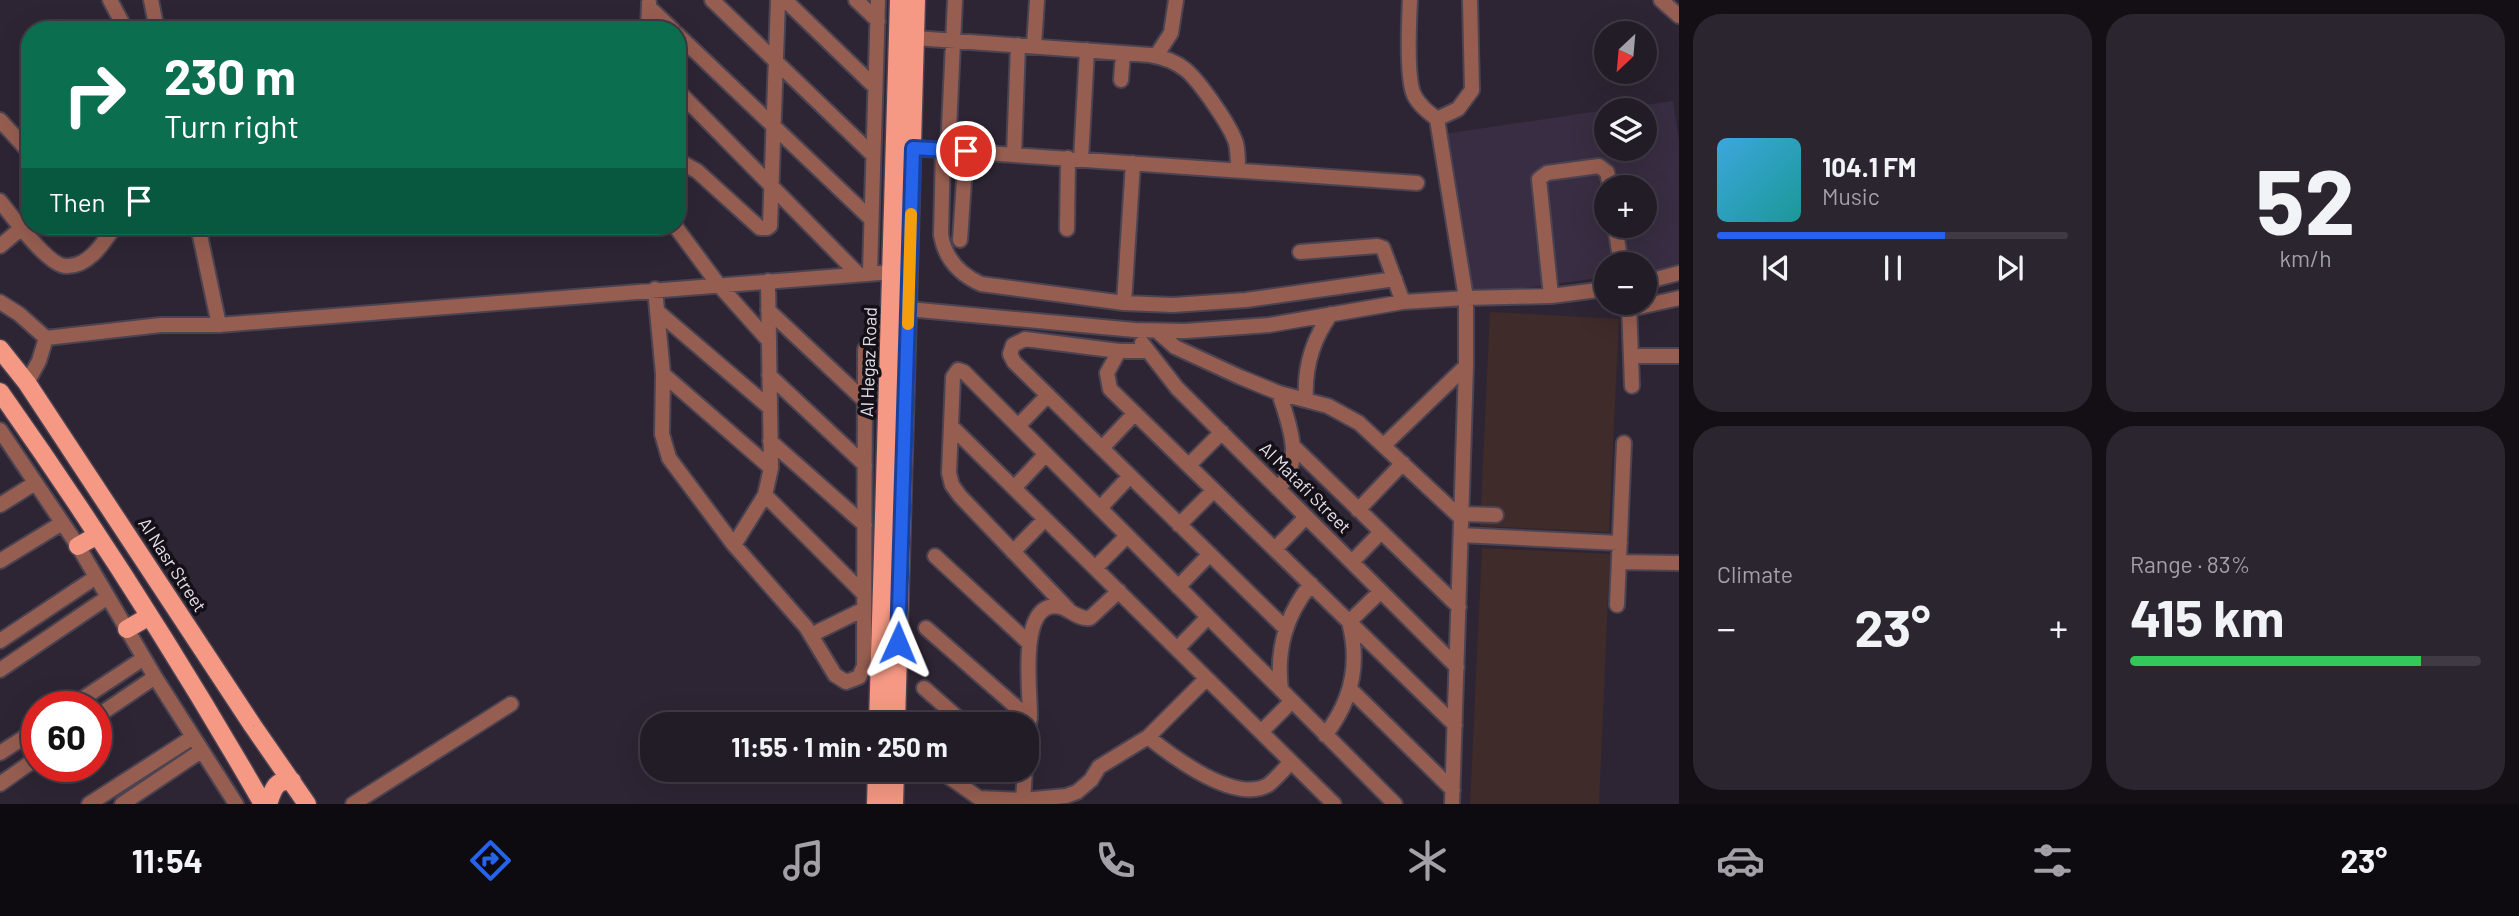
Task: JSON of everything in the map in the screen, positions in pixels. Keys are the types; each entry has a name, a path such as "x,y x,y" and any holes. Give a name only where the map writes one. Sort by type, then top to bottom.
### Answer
{"main road":[{"name":"Al Hegaz Road","path":"878,712 899,0"},
{"path":"897,712 916,0"},
{"name":"Al Nasr Street","path":"0,349 27,383 307,804"},
{"path":"0,391 148,617 265,804"},
{"path":"78,546 96,536"},
{"path":"127,629 148,617"},
{"path":"226,740 246,736 253,726"},
{"path":"265,804 274,786 284,780 292,781"},
{"path":"876,804 877,782"},
{"path":"894,804 895,782"}],"street":[{"path":"110,0 121,21"},
{"path":"151,0 155,21"},
{"path":"712,0 873,155"},
{"path":"686,163 762,229 771,224 778,0"},
{"path":"785,0 875,87"},
{"path":"856,0 878,21"},
{"path":"864,274 871,219 878,0"},
{"path":"955,0 940,235 947,256 962,273 981,284 992,286 1124,303 1173,305 1222,303 1395,279"},
{"path":"1034,46 1037,0"},
{"path":"1156,56 1171,33 1176,0"},
{"path":"1410,0 1408,42 1412,92 1437,119 1466,298 1462,516 1452,797"},
{"path":"1437,119 1458,109 1472,90 1470,0"},
{"path":"1661,0 1679,16"},
{"path":"649,4 665,21"},
{"path":"915,38 1123,53 1156,56 1171,61 1191,75 1228,126 1237,148 1238,170"},
{"path":"686,42 871,219"},
{"path":"1014,155 1018,45"},
{"path":"1067,229 1087,50"},
{"path":"1121,79 1123,53"},
{"path":"686,99 773,188 864,274"},
{"path":"3,129 21,145"},
{"path":"913,148 1418,183"},
{"path":"960,240 966,151"},
{"path":"1124,303 1133,163"},
{"path":"1551,296 1539,179 1547,173 1599,166 1607,175"},
{"path":"0,201 21,220"},
{"path":"0,246 21,229"},
{"path":"34,235 54,262 66,266 83,261 99,250 109,235"},
{"path":"200,235 219,326"},
{"path":"682,235 718,285 769,341"},
{"path":"1300,252 1380,247 1386,250 1403,302"},
{"path":"0,302 19,314 46,338 161,325 219,326 892,272"},
{"path":"1657,279 1679,273"},
{"path":"734,545 765,495 771,468 768,281"},
{"path":"655,289 663,374 662,434 669,458 734,545 811,635 838,678 846,682 856,680 864,670 865,349"},
{"path":"908,309 1157,331 1247,328 1403,302 1551,296 1594,291"},
{"path":"1657,302 1679,298"},
{"path":"768,310 865,401"},
{"path":"657,311 770,408"},
{"path":"1306,400 1310,354 1331,314"},
{"path":"1631,315 1632,386"},
{"name":"Al Matafi Street","path":"1135,330 1177,388 1457,667"},
{"path":"1157,331 1175,346 1279,393 1328,406 1349,417 1462,516 1496,515"},
{"path":"27,383 39,361 46,338"},
{"path":"1148,351 1119,351 1025,339 1016,341 1011,349 1012,358 1048,395 1285,628"},
{"path":"1119,351 1108,368 1108,384 1455,725"},
{"path":"1633,356 1679,356"},
{"path":"1384,445 1466,366"},
{"path":"1118,591 1090,618 1080,618 1068,609 960,496 949,473 953,375 960,370 1018,426 1395,804"},
{"path":"663,374 771,468"},
{"path":"769,375 865,465"},
{"path":"1278,489 1291,470 1294,447 1279,393"},
{"path":"1018,426 1048,395"},
{"path":"1102,448 1136,413"},
{"path":"951,426 1334,804"},
{"path":"0,430 78,546 155,677 236,804"},
{"path":"1189,465 1222,432"},
{"path":"770,441 865,525"},
{"path":"1617,605 1624,443"},
{"path":"1294,447 1459,607"},
{"path":"1014,488 1046,454"},
{"path":"1358,510 1403,463"},
{"path":"1100,508 1130,476"},
{"path":"0,505 35,483"},
{"path":"1180,525 1214,490"},
{"path":"765,495 864,594"},
{"path":"1275,549 1307,517"},
{"path":"1013,552 1045,519"},
{"path":"0,561 62,523"},
{"path":"1352,562 1381,532"},
{"path":"1461,535 1620,543"},
{"path":"1095,568 1127,536"},
{"path":"1178,587 1210,554"},
{"path":"935,556 1029,643"},
{"path":"1619,562 1679,563"},
{"path":"0,641 96,577"},
{"path":"1261,732 1287,695 1279,659 1285,628 1295,605 1311,584"},
{"path":"1349,622 1381,591"},
{"path":"0,670 108,597"},
{"path":"1030,712 1029,643 1034,623 1040,612 1056,606 1068,609"},
{"path":"811,635 864,609"},
{"path":"1177,649 1208,617"},
{"path":"1325,735 1341,713 1350,689 1355,662 1349,622"},
{"path":"926,628 1022,712"},
{"path":"94,691 144,658"},
{"path":"112,706 155,677"},
{"path":"956,782 979,798 1078,798 1099,767 1148,737 1206,679"},
{"path":"924,688 951,712"},
{"path":"1350,689 1452,797"},
{"path":"353,804 511,704"},
{"path":"89,804 193,737"},
{"path":"1148,737 1198,773 1237,790 1268,786 1291,762"},
{"path":"0,753 21,739"},
{"path":"122,804 201,751"},
{"path":"0,784 21,769"},
{"path":"1022,782 1023,800"}],"shaded area":[{"path":"1673,101 1679,139 1679,267 1657,270 1657,252 1594,252 1594,279 1473,295 1444,134 1594,112 1594,161 1657,161 1657,103"},
{"path":"1490,312 1619,319 1609,532 1480,526"},
{"path":"1482,548 1610,554 1599,804 1470,804"}],"slow traffic":[{"path":"908,324 911,214"}],"route":[{"path":"898,643 913,148 966,151"}]}
